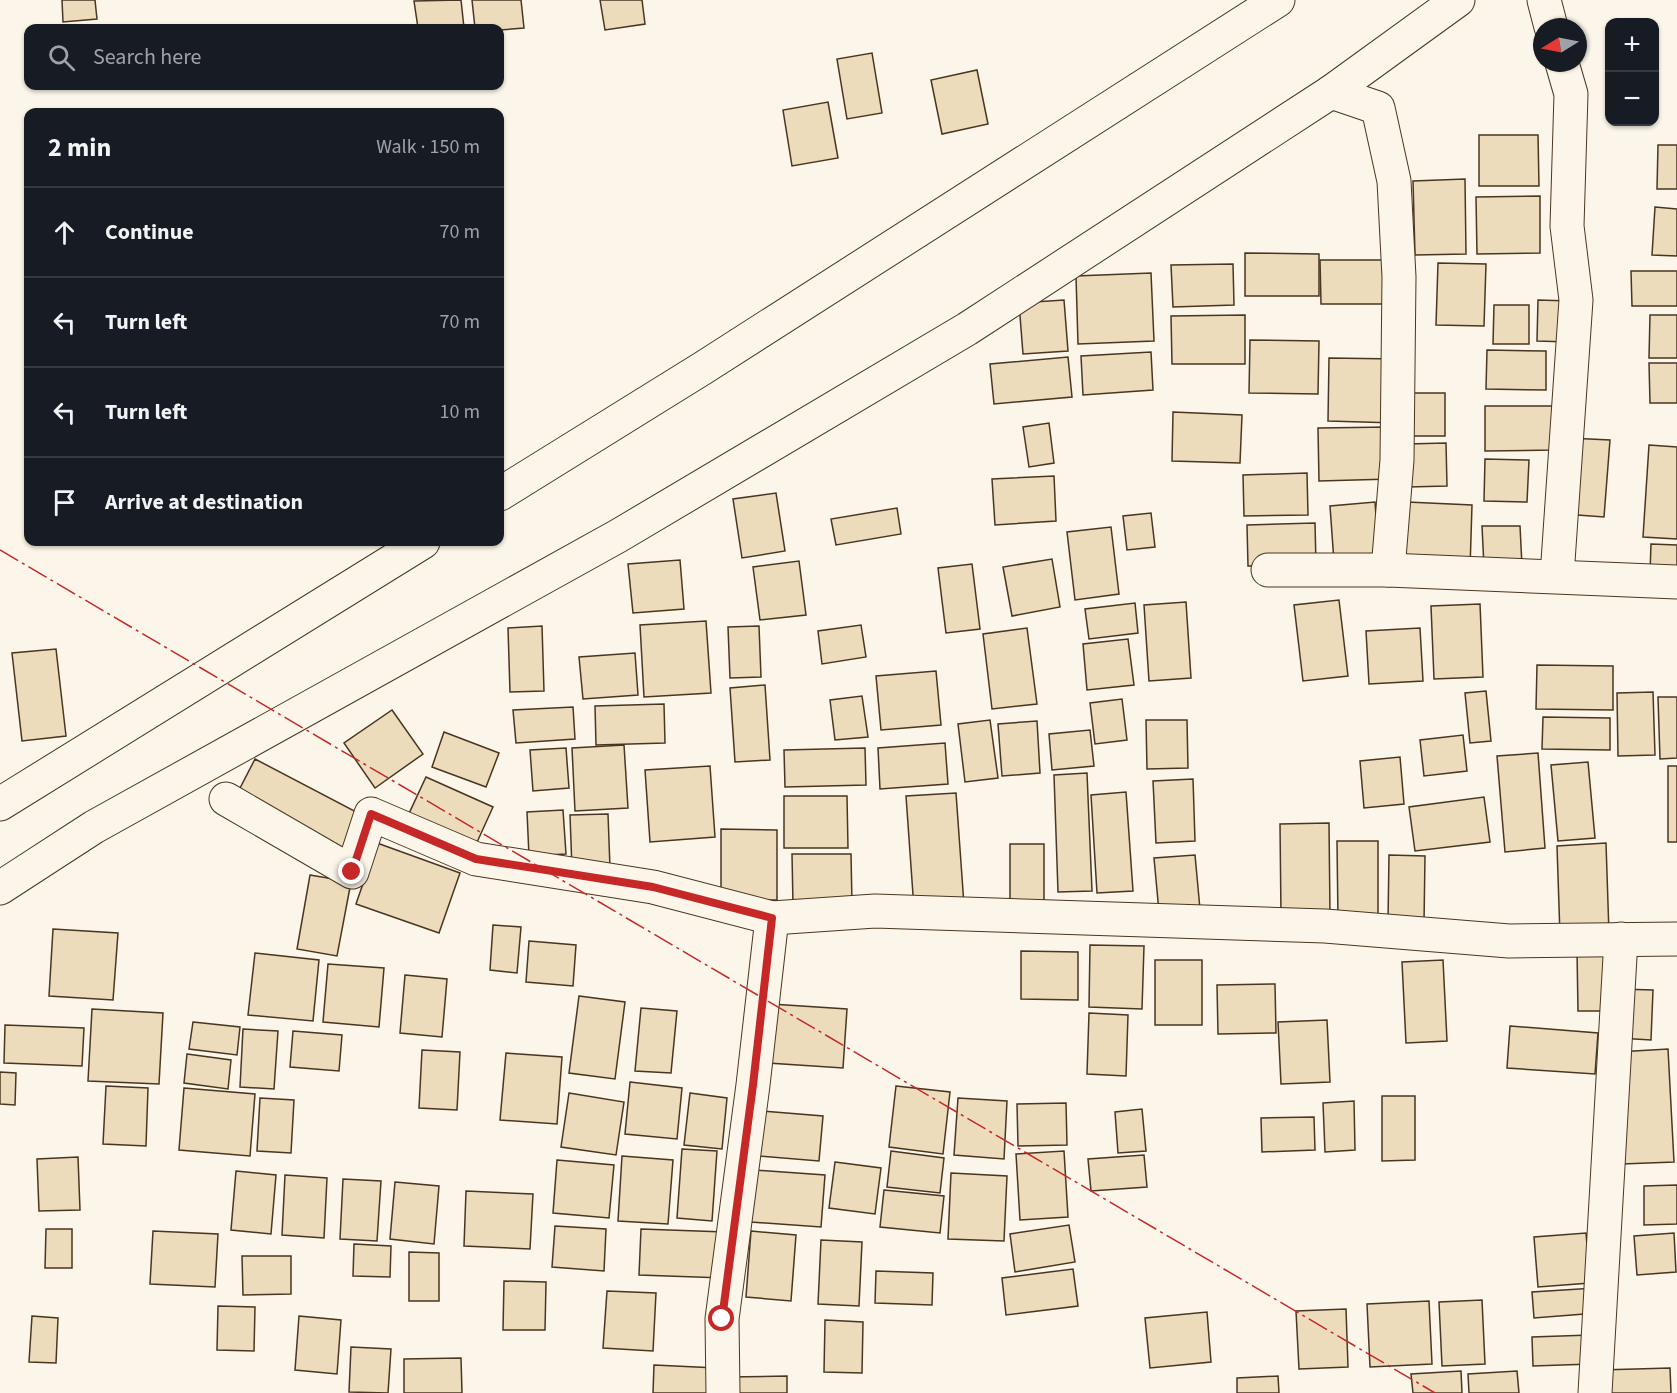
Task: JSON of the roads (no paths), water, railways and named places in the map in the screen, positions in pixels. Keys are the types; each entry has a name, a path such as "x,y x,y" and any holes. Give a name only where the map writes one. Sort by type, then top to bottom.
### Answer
{"street":[{"path":"504,492 703,368 1278,0"},
{"path":"0,888 94,827 618,536 957,335 1331,92 1458,0"},
{"path":"1544,0 1549,18"},
{"path":"1557,576 1576,300 1567,226 1571,94 1565,72"},
{"path":"1331,92 1378,108 1394,181 1399,276 1397,460 1388,570"},
{"path":"0,804 417,546"},
{"path":"1268,570 1388,570 1677,582"},
{"path":"226,799 352,872 371,814 476,859 653,887 772,918 875,911 1325,926 1509,941 1677,939"},
{"path":"723,1393 722,1319 753,1085 772,918"},
{"path":"1595,1393 1621,939"}]}
